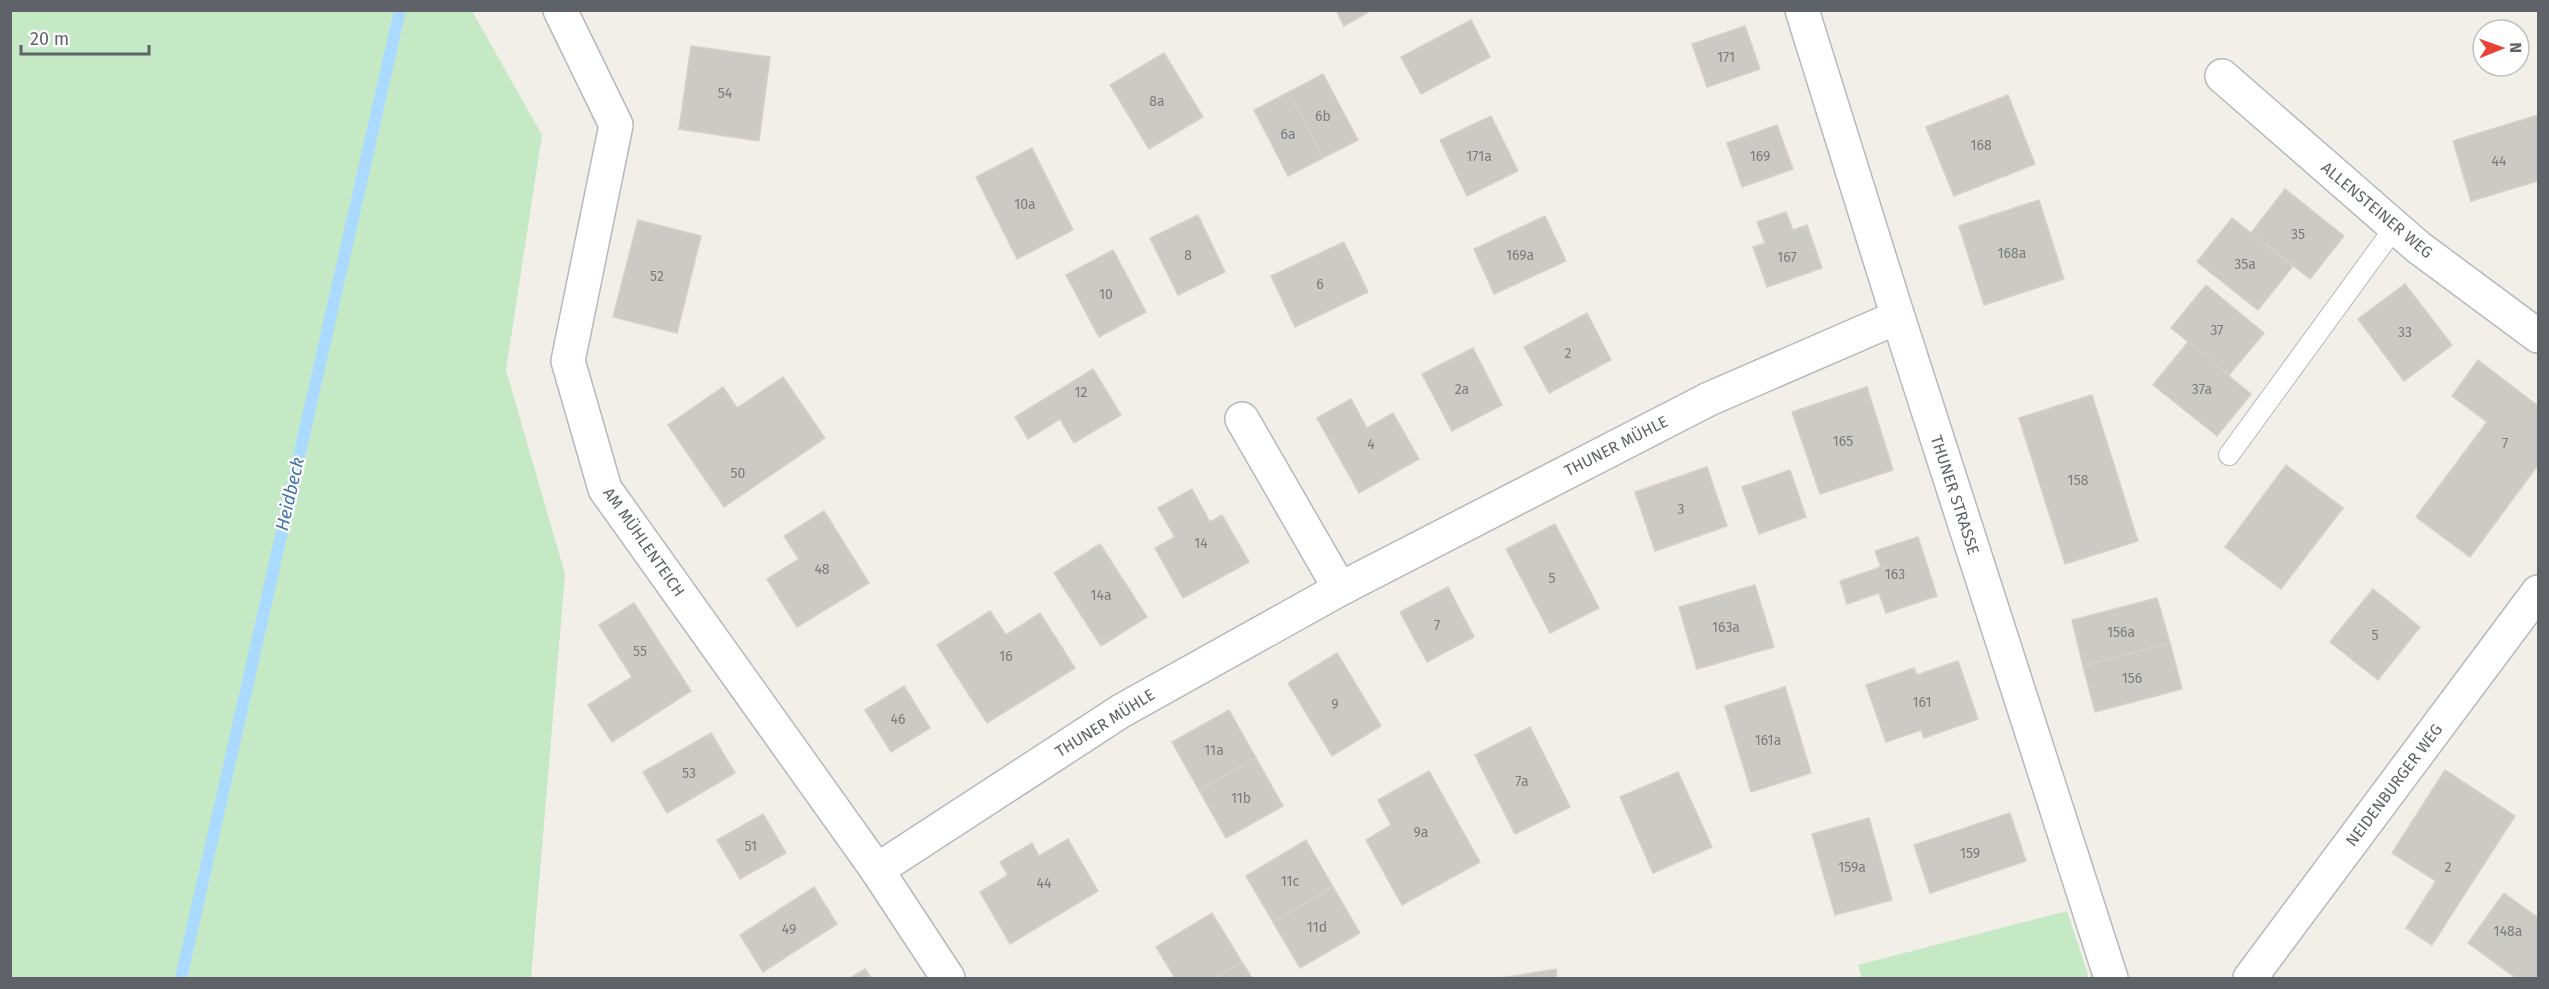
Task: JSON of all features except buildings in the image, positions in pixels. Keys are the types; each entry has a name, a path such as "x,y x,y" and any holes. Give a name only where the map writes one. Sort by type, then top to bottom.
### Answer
{"street":[{"name":"AM MÜHLENTEICH","path":"560,10 616,125 568,361 605,489 877,870 948,978"},
{"name":"THUNER STRASSE","path":"1802,10 1898,317 2111,978"},
{"name":"ALLENSTEINER WEG","path":"2222,76 2418,247 2538,336"},
{"name":"THUNER MÜHLE","path":"877,870 1121,711 1340,589 1709,399 1898,317"},
{"path":"1242,418 1340,589"},
{"name":"NEIDENBURGER WEG","path":"2250,978 2538,592"}],"lane":[{"path":"2229,455 2395,228"}],"green space":[{"path":"10,11 472,11 542,135 506,370 565,574 531,978 11,978"},
{"path":"2067,911 2089,978 1862,978 1858,965"}],"waterway":[{"name":"Heidbeck","path":"181,978 400,10"}]}
